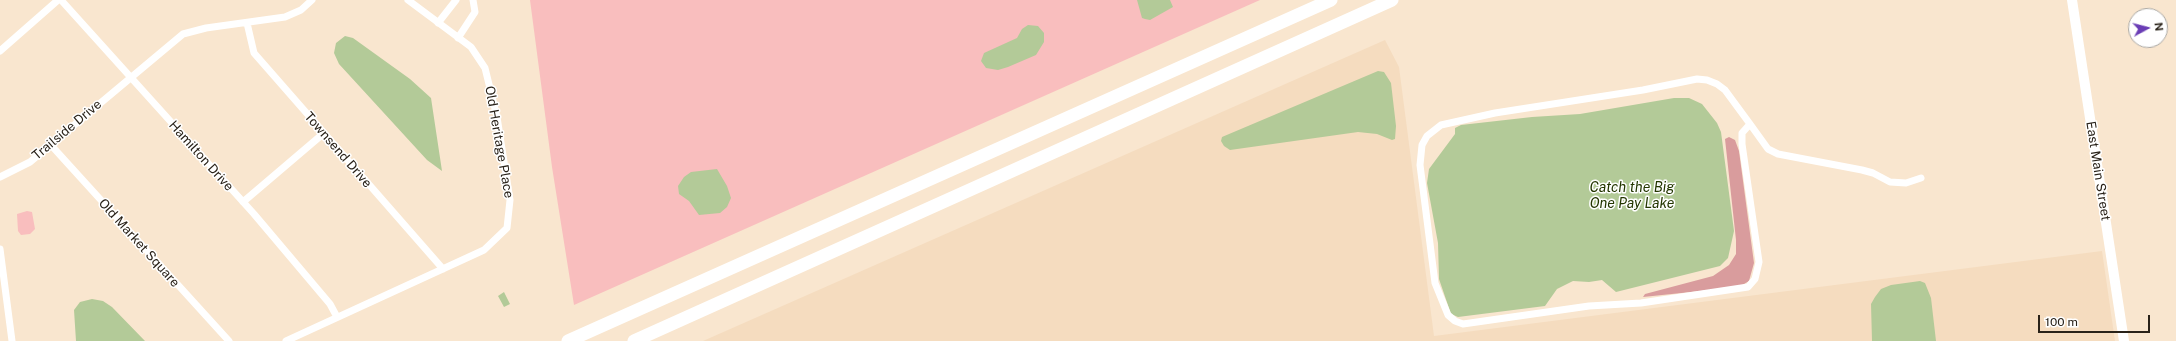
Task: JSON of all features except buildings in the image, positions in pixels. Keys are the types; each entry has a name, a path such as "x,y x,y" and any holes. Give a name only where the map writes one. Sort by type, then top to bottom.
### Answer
{"highway":[{"path":"568,341 1331,0"},
{"path":"634,341 1392,0"}],"main road":[{"name":"East Main Street","path":"2072,0 2124,341"}],"street":[{"path":"0,51 59,0"},
{"name":"Hamilton Drive","path":"59,0 243,202 330,304 337,317"},
{"name":"Trailside Drive","path":"0,177 30,162 129,77 183,34 206,28 285,17 301,10 312,0"},
{"name":"Old Heritage Place","path":"408,0 471,47 485,68 497,117 510,200 507,228 484,250 443,269"},
{"path":"438,23 456,0"},
{"path":"458,38 475,12 474,0"},
{"name":"Townsend Drive","path":"247,23 254,53 443,269"},
{"path":"1750,124 1742,134 1742,144 1759,262 1755,279 1748,287 1641,303 1589,306 1463,324 1448,316 1435,283 1420,165 1422,145 1434,129 1441,125 1495,113 1636,91 1697,79 1712,82 1725,90 1750,124 1768,149 1778,154 1862,170 1873,173 1890,182 1906,184 1921,178"},
{"path":"243,202 324,133"},
{"name":"Old Market Square","path":"50,144 229,341"},
{"path":"0,249 12,341"},
{"path":"286,341 443,269"}],"shaded area":[{"path":"530,0 1260,0 574,305 552,167"},
{"path":"1385,40 1399,67 1434,336 2102,251 2115,341 703,341"},
{"path":"1729,137 1735,140 1739,151 1754,263 1749,281 1739,287 1643,297 1645,294 1713,276 1729,265 1736,254 1736,240 1725,139"},
{"path":"27,211 32,212 35,229 30,234 21,235 18,231 17,214"}],"water":[{"path":"1137,0 1170,0 1173,7 1150,20 1142,18"},
{"path":"1028,25 1038,26 1044,33 1044,42 1036,55 998,70 986,68 981,61 984,53 1017,38 1022,29"},
{"path":"345,36 353,38 410,79 431,98 442,171 427,160 339,64 334,53 336,43"},
{"path":"1378,71 1384,72 1391,83 1396,126 1395,139 1392,140 1377,134 1358,132 1230,150 1224,146 1221,141 1222,137"},
{"name":"Catch the Big One Pay Lake","path":"1674,98 1689,98 1702,104 1717,123 1721,132 1734,231 1728,258 1720,266 1616,292 1602,280 1589,282 1573,281 1557,289 1545,306 1458,317 1451,314 1439,279 1438,243 1427,183 1429,169 1455,134 1455,128 1461,125 1532,117 1580,114"},
{"path":"717,169 727,186 731,198 727,207 720,213 699,215 689,201 679,194 678,186 684,177 691,172"},
{"path":"1920,281 1925,283 1931,298 1936,341 1872,341 1871,304 1881,289 1891,285"},
{"path":"504,292 510,304 504,307 498,296"},
{"path":"92,299 103,301 112,307 145,341 76,341 74,310 80,302"}]}
